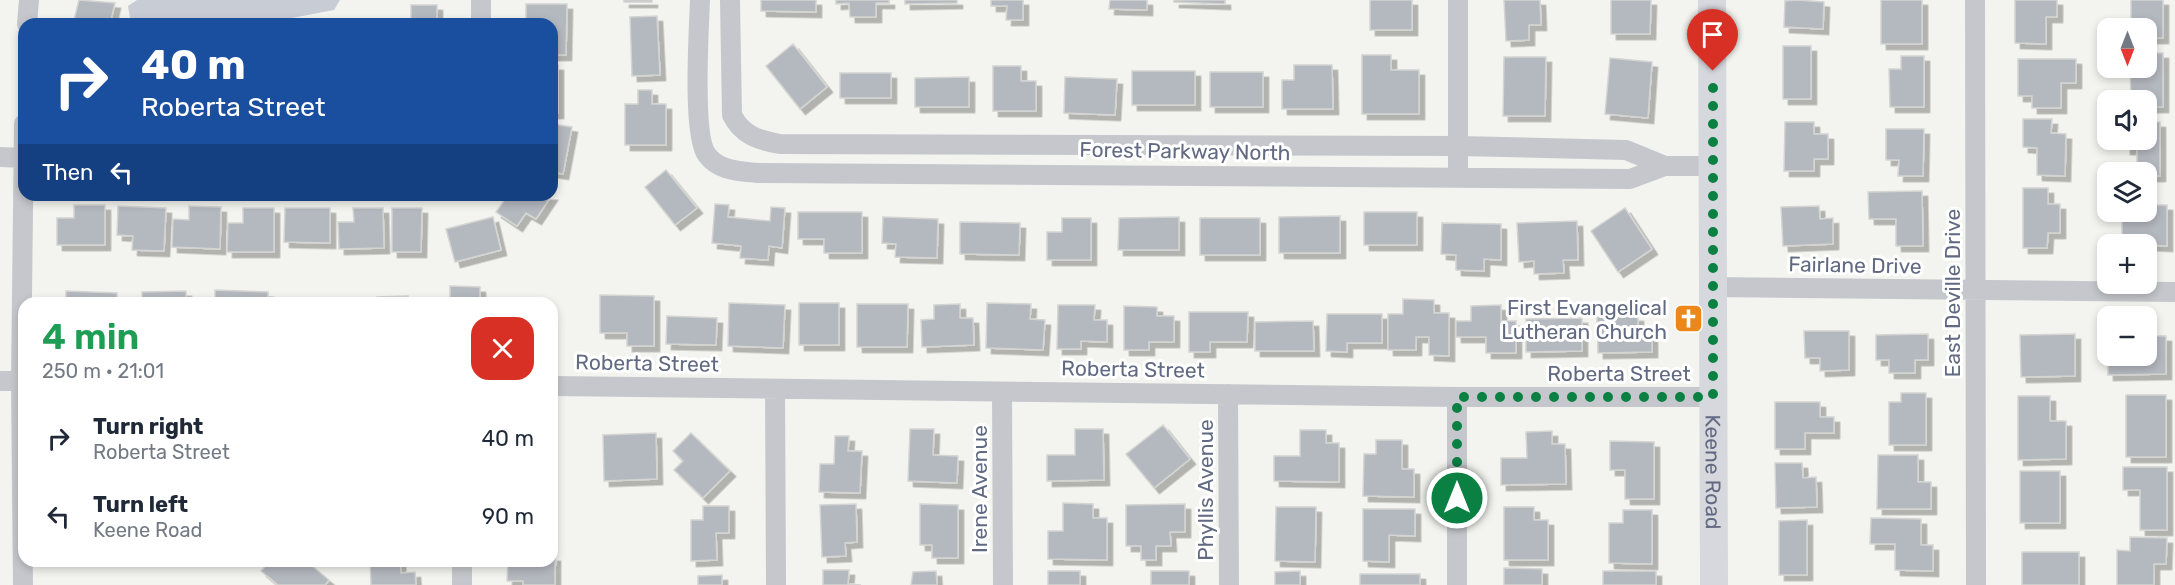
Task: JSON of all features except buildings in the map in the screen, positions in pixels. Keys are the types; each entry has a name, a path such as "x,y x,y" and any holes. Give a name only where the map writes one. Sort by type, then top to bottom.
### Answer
{"main road":[{"name":"Keene Road","path":"1712,0 1714,585"}],"street":[{"path":"28,18 29,0"},
{"path":"481,0 481,18"},
{"name":"Forest Parkway North","path":"700,0 699,133 707,155 716,164 731,171 1630,179 1665,166 1713,166"},
{"name":"Forest Parkway North","path":"730,0 732,116 739,129 762,141 780,144 1459,146 1626,150 1665,166"},
{"path":"1458,0 1458,178"},
{"name":"East Deville Drive","path":"1975,0 1976,585"},
{"path":"935,144 935,173"},
{"path":"0,157 18,158"},
{"path":"22,297 23,201"},
{"name":"Fairlane Drive","path":"1714,287 2175,292"},
{"path":"0,381 18,381"},
{"name":"Roberta Street","path":"558,386 1457,397 1713,397"},
{"path":"775,389 776,585"},
{"name":"Irene Avenue","path":"1002,392 1003,585"},
{"name":"Phyllis Avenue","path":"1228,394 1230,585"},
{"path":"1457,397 1457,585"},
{"path":"22,567 22,585"},
{"path":"462,567 462,585"}],"shaded area":[{"path":"137,0 340,0 334,10 292,18 130,18 128,6"}],"place":[{"name":"First Evangelical Lutheran Church","path":"1688,319"}],"route":[{"path":"1457,498 1457,397 1713,397 1713,71"}]}
